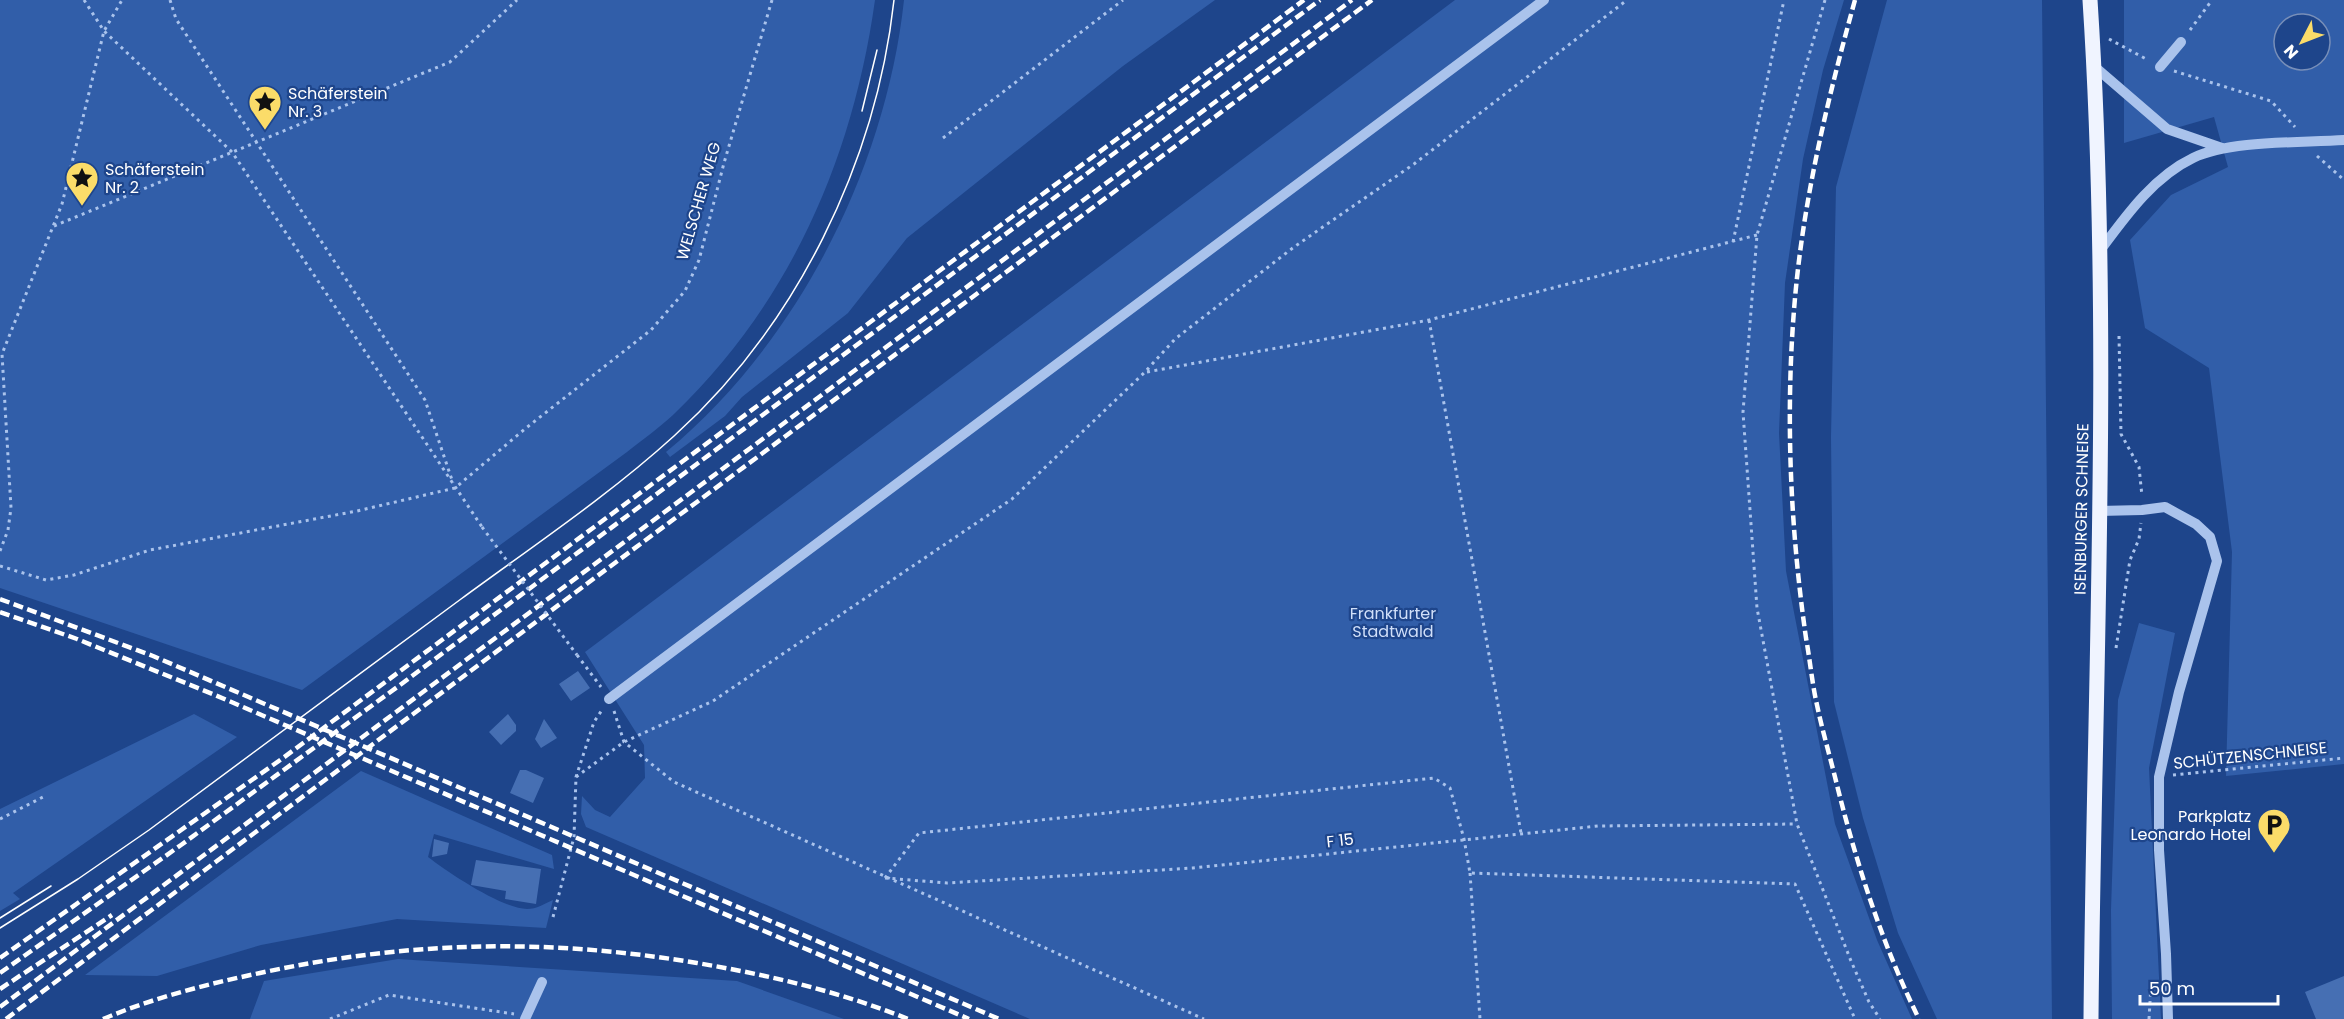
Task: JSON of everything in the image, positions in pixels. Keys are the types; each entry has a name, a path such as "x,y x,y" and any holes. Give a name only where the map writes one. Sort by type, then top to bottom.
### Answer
{"main road":[{"name":"ISENBURGER SCHNEISE","path":"2090,0 2095,67 2099,252 2099,511 2091,1019"}],"street":[{"path":"609,699 1544,0"},
{"path":"2160,67 2181,42"},
{"path":"2095,67 2167,129 2222,148"},
{"path":"2099,252 2131,211 2168,175 2193,158 2222,148 2344,140"},
{"path":"2099,511 2165,507 2196,524 2210,537 2217,561 2179,692 2159,777 2159,850 2168,1019"},
{"path":"525,1017 542,982"}],"path":[{"path":"84,0 104,31 232,152 455,488 609,699 624,742 674,782 1204,1019"},
{"path":"0,551 8,530 11,508 2,354 62,204 104,31 122,0"},
{"path":"170,0 176,19 425,400 455,488"},
{"path":"53,226 450,63 517,0"},
{"name":"WELSCHER WEG","path":"455,488 526,428 651,330 685,291 699,260 724,163 772,0"},
{"path":"944,138 1123,0"},
{"path":"576,777 624,742 713,701 1012,499 1145,372 1175,339 1294,248 1414,164 1627,0"},
{"path":"1733,242 1784,0"},
{"path":"1825,0 1757,235 1744,423 1757,608 1797,824 1851,961 1869,1002 1880,1019"},
{"path":"2181,42 2211,0"},
{"path":"2108,39 2160,67 2271,101 2308,142 2319,158 2344,180"},
{"path":"1145,372 1429,320 1757,235"},
{"path":"1429,320 1521,833"},
{"path":"0,566 46,580 74,575 150,550 357,511 455,488"},
{"path":"554,916 573,837 576,777 594,722 609,699"},
{"name":"SCHÜTZENSCHNEISE","path":"2159,777 2344,758"},
{"path":"885,878 919,833 1434,778 1450,788 1464,839 1470,873 1480,1019"},
{"path":"0,819 45,796"},
{"name":"F 15","path":"885,878 947,883 1193,868 1598,826 1797,824"},
{"path":"1470,873 1795,885 1855,1019"},
{"path":"330,1019 388,994 525,1017"}],"green space":[{"path":"0,0 875,0 865,59 851,116 810,225 783,276 751,325 714,371 673,415 627,452 302,690 0,588"},
{"path":"904,0 1215,0 1123,66 907,238 848,313 742,397 725,416 670,457 666,452 713,408 756,359 794,306 827,248 855,188 878,126 894,63"},
{"name":"Frankfurter Stadtwald","path":"1455,0 1844,0 1823,70 1803,159 1785,283 1779,433 1786,571 1835,824 1877,940 1912,1019 1030,1019 586,827 581,814 582,796 595,810 610,817 645,778 644,745 585,652"},
{"path":"1887,0 2042,0 2052,1019 1937,1019 1898,933 1863,818 1834,702 1831,437 1836,187"},
{"path":"2124,0 2344,0 2344,764 2226,776 2232,552 2209,368 2145,328 2130,240 2171,195 2228,167 2214,117 2124,143"},
{"path":"2139,623 2175,633 2149,768 2161,1019 2112,1019 2111,910 2118,700"},
{"path":"194,714 237,737 13,893 20,899 0,911 0,809"},
{"path":"361,771 552,855 554,869 434,834 428,857 476,889 504,903 527,909 553,900 546,928 397,919 261,945 157,976 85,975"},
{"path":"398,959 737,981 844,1019 250,1019 264,981"}],"building":[{"path":"578,671 590,688 571,701 559,684"},
{"path":"508,714 516,725 516,731 501,745 489,732"},
{"path":"544,719 557,738 541,748 535,739"},
{"path":"520,770 526,770 544,778 533,803 510,793"},
{"path":"434,839 449,843 447,854 432,857"},
{"path":"476,860 541,869 536,904 505,899 506,891 471,885"},
{"path":"2344,976 2344,1019 2316,1019 2305,992"}],"tram line":[{"path":"0,928 78,879 149,830 570,520 649,458 718,392 757,344 792,293 823,238 849,181 869,121 884,61 894,0"},
{"path":"862,111 877,50"},
{"path":"0,918 51,886"}],"railway":[{"path":"0,958 283,758 1304,0"},
{"path":"0,973 181,845 400,685 1320,0"},
{"path":"0,1007 1352,0"},
{"path":"6,1019 1372,0"},
{"path":"1855,0 1818,148 1799,260 1790,383 1793,511 1806,638 1823,732 1851,839 1870,900 1905,990 1919,1019"},
{"path":"0,599 153,656 999,1019"},
{"path":"0,612 77,639 215,695 969,1019"},
{"path":"0,989 112,915"},
{"path":"103,1019 180,992 315,962 424,949 478,947 586,950 697,963 804,985 908,1019"}],"place":[{"name":"Schäferstein Nr. 3","path":"265,131"},
{"name":"Schäferstein Nr. 2","path":"82,207"},
{"name":"Parkplatz Leonardo Hotel","path":"2274,854"}]}
